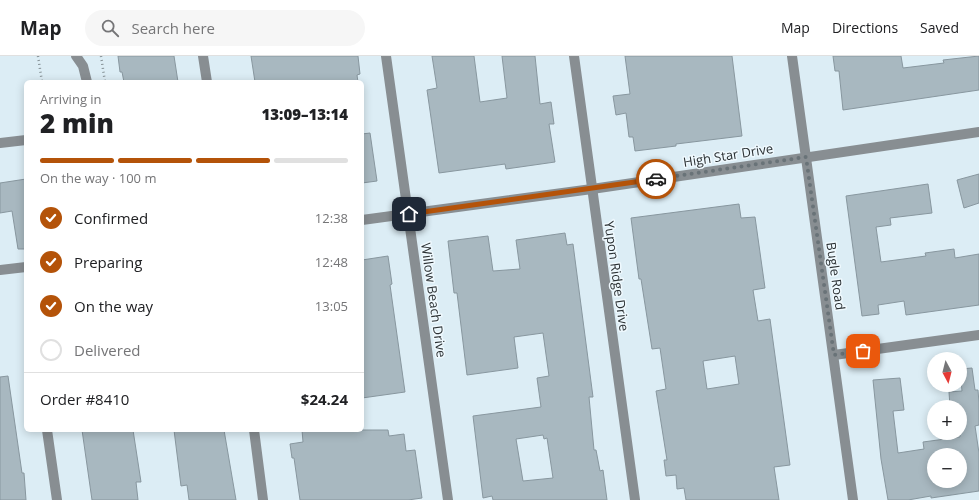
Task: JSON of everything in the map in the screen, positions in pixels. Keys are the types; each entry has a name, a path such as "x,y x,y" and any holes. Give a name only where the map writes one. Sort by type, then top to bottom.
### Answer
{"street":[{"path":"76,56 83,66 86,80"},
{"path":"203,56 207,80"},
{"name":"Willow Beach Drive","path":"386,56 448,500"},
{"name":"Yupon Ridge Drive","path":"574,56 635,500"},
{"name":"Bugle Road","path":"792,56 853,500"},
{"name":"High Star Drive","path":"364,220 592,189 979,132"},
{"path":"0,143 24,140"},
{"path":"0,270 24,270"},
{"path":"834,355 979,335"},
{"path":"47,432 57,500"},
{"path":"254,432 263,500"}],"path":[{"path":"38,56 42,80"},
{"path":"101,56 105,80"}],"building":[{"path":"118,56 174,56 178,80 124,80 122,72 120,72"},
{"path":"251,56 358,56 360,74 357,75 358,80 255,80"},
{"path":"432,56 474,56 480,102 507,98 502,56 535,56 540,104 551,102 554,124 549,124 555,162 506,169 505,164 439,173 427,90 437,88"},
{"path":"625,56 732,56 742,136 676,144 676,146 635,151 633,137 629,137 626,113 616,115 613,96 630,94"},
{"path":"833,56 901,56 903,68 944,63 943,60 979,56 979,90 843,110 839,71 835,71"},
{"path":"370,133 377,181 364,183 364,134"},
{"path":"979,174 979,203 964,208 957,180"},
{"path":"24,179 24,249 18,249 12,211 0,213 0,183"},
{"path":"928,184 932,213 890,218 891,225 876,227 881,262 926,256 925,253 954,249 955,258 979,254 979,305 906,315 904,301 878,305 879,314 862,316 846,196"},
{"path":"739,204 741,218 755,217 765,288 753,290 758,321 770,319 790,465 774,467 779,500 686,500 684,488 677,489 676,475 666,476 664,460 667,460 656,391 666,389 660,348 652,349 641,279 639,279 631,218","holes":["735,356 739,384 707,389 703,361"]},
{"path":"565,233 567,245 573,244 593,397 589,397 594,450 596,450 600,471 603,470 607,500 493,500 492,496 483,498 473,416 541,407 537,378 549,376 543,333 514,337 518,368 467,375 457,293 454,293 448,241 488,236 493,271 520,269 516,240","holes":["543,435 544,439 547,438 553,478 523,481 516,439"]},
{"path":"388,256 392,284 390,285 405,392 364,398 364,260"},
{"path":"967,368 972,368 975,390 978,390 979,403 979,425 975,426 979,453 979,491 931,498 931,496 908,500 888,500 881,459 873,380 900,378 904,410 893,411 898,453 924,449 923,442 938,440 967,440 967,400 950,400 949,392 967,392"},
{"path":"8,376 22,473 24,473 26,500 0,500 0,377"},
{"path":"364,430 388,430 389,436 404,434 406,451 415,450 422,498 408,500 300,500 294,458 292,458 290,444 303,442 302,432 364,432"},
{"path":"82,432 133,432 141,482 136,482 138,500 92,500"},
{"path":"174,432 224,432 236,500 189,500 187,485 181,486"}],"way so far":[{"path":"656,179 806,157 834,355 863,351"}],"route":[{"path":"409,214 656,179"}]}
